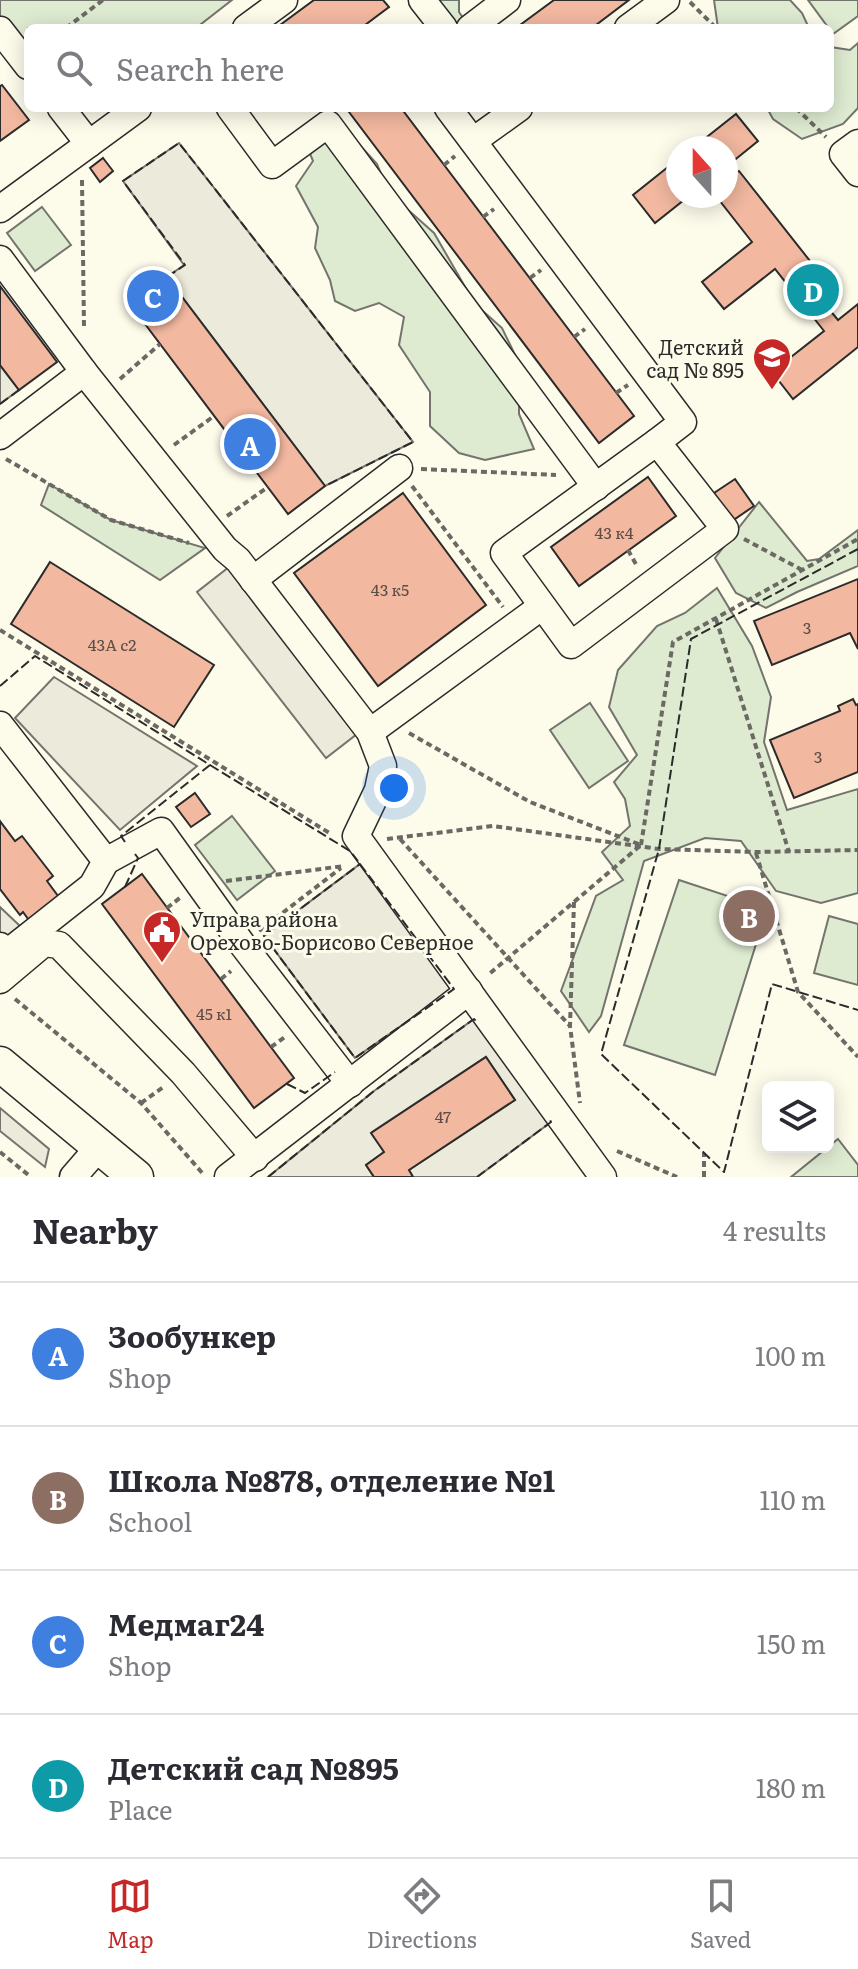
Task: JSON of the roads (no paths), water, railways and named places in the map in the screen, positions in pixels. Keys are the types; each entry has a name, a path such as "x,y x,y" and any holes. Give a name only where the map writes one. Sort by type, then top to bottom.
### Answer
{"main road":[{"path":"0,1064 136,1177"}],"lane":[{"path":"251,24 284,0"},
{"path":"422,0 441,24"},
{"path":"475,24 507,0"},
{"path":"633,24 666,0"},
{"path":"0,30 24,61"},
{"path":"64,112 86,147"},
{"path":"0,209 133,112"},
{"path":"233,112 272,165 328,124 591,480"},
{"path":"451,112 683,422 657,442 591,480 504,553 571,645 725,529 657,442"},
{"path":"473,141 513,112"},
{"path":"0,259 102,395 253,580 378,726 383,766 378,790 353,842 469,991 603,1177"},
{"path":"0,436 84,372"},
{"path":"253,580 399,468"},
{"path":"378,726 518,627 541,607"},
{"path":"0,725 106,861"},
{"path":"0,946 7,953 92,886 106,861 161,831 242,944 350,1084"},
{"path":"6,988 44,943 59,945 183,1073 255,1158"},
{"path":"228,1177 469,991"},
{"path":"73,1177 99,1147"}],"place":[{"name":"Детский сад №895","path":"813,290"},
{"name":"Медмаг24","path":"153,296"},
{"name":"Детский сад № 895","path":"772,391"},
{"name":"Зообункер","path":"250,444"},
{"name":"Школа №878, отделение №1","path":"749,916"},
{"name":"Управа района Орехово-Борисово Северное","path":"162,964"}]}
